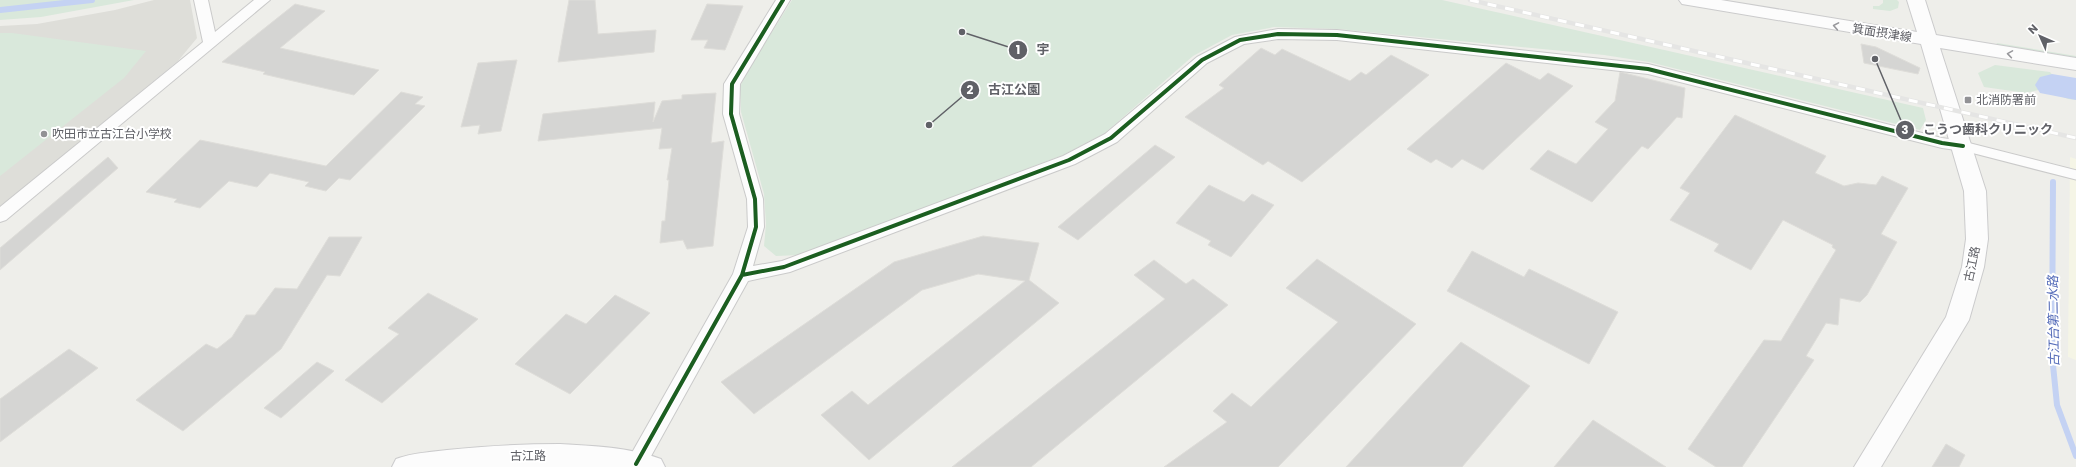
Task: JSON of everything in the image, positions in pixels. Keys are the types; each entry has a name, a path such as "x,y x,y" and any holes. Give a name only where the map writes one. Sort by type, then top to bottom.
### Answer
{"street":[{"path":"201,0 210,42"},
{"path":"0,216 263,0"},
{"path":"644,465 742,275 756,227 755,199 732,114 732,84 739,70 783,0"},
{"name":"箕面摂津線","path":"1688,0 1927,34 2076,50"},
{"name":"箕面摂津線","path":"1759,0 2076,64"},
{"name":"古江路","path":"1867,467 1957,320 1973,267 1977,232 1975,191 1963,146 1916,0"},
{"path":"742,275 784,267 1069,160 1111,138 1202,60 1240,40 1278,34 1337,35 1648,69 1936,141 1963,146"},
{"name":"古江路","path":"405,467 485,456 570,456 602,458 644,465"}],"lane":[{"path":"1963,146 1980,149 2076,175"}],"shaded area":[{"name":"吹田市立古江台小学校","path":"154,0 190,0 197,38 178,61 0,207 0,26 37,24 115,10"},
{"path":"2070,157 2076,159 2076,360 2068,357"}],"green space":[{"path":"0,0 134,0 41,17 0,20"},
{"path":"792,0 1442,0 1923,108 1926,120 1920,130 1649,62 1604,55 1338,29 1274,27 1232,35 1193,56 1105,133 1063,155 800,255 776,256 764,246 766,224 764,194 741,112 740,87 747,72"},
{"path":"1883,0 1897,0 1899,2 1898,8 1890,11 1873,9 1873,6 1879,6 1883,3"},
{"path":"0,33 12,33 146,51 124,78 0,176"},
{"path":"1997,43 2076,56 2076,59 1996,45"},
{"path":"1995,65 2050,72 2060,84 2076,87 2076,100 2068,99 2043,89 2026,93 1984,87 1978,73"}],"building":[{"path":"569,0 595,0 598,34 656,30 654,52 558,62"},
{"path":"295,4 325,11 280,48 379,70 354,95 263,74 265,72 222,62"},
{"path":"707,4 743,6 725,50 704,48 708,40 691,40"},
{"path":"1861,44 1876,47 1920,68 1918,74 1864,63"},
{"path":"1261,48 1275,55 1282,49 1350,81 1361,72 1366,75 1391,55 1429,75 1302,182 1268,161 1263,165 1185,117 1224,88 1219,85"},
{"path":"517,60 501,131 478,134 480,125 461,127 478,63"},
{"path":"1506,63 1540,80 1548,73 1573,86 1483,170 1462,159 1452,168 1436,159 1431,163 1407,149"},
{"path":"1620,72 1685,88 1682,118 1677,117 1648,149 1642,146 1592,202 1530,169 1548,150 1576,164 1608,129 1595,122 1615,101"},
{"path":"401,92 423,97 415,104 425,106 350,180 339,178 326,191 305,186 309,182 270,173 257,187 229,181 200,208 174,202 177,199 146,192 200,140 326,166"},
{"path":"716,93 711,143 724,141 713,246 687,249 683,240 660,243 662,221 665,221 669,180 667,180 672,148 659,149 662,128 538,141 543,114 655,102 653,122 662,101 682,99 682,95"},
{"path":"1735,115 1826,156 1815,173 1844,186 1858,183 1876,185 1882,176 1908,188 1881,234 1897,242 1867,295 1860,302 1840,298 1838,325 1826,323 1806,356 1814,360 1742,467 1716,467 1688,449 1764,340 1781,341 1836,250 1832,247 1833,245 1783,220 1751,270 1714,251 1719,244 1670,220 1690,193 1680,188"},
{"path":"1155,145 1175,157 1078,240 1058,227"},
{"path":"108,157 118,168 0,270 0,248"},
{"path":"1209,185 1244,202 1252,194 1274,205 1231,257 1208,245 1211,241 1176,223"},
{"path":"983,236 1039,243 1029,280 1059,303 869,460 821,415 852,391 868,405 1025,281 978,274 922,290 754,414 721,382 894,262"},
{"path":"329,237 362,237 340,276 327,275 281,349 183,431 136,400 206,344 217,349 232,337 246,315 255,315 275,288 297,289"},
{"path":"1472,251 1524,277 1529,269 1618,312 1589,364 1447,291"},
{"path":"1317,259 1416,324 1278,467 1164,467 1227,422 1213,411 1232,393 1251,407 1338,322 1286,288"},
{"path":"1154,260 1186,284 1193,279 1228,305 1031,467 952,467 1165,299 1134,275"},
{"path":"428,293 478,319 382,403 345,380 399,334 388,328"},
{"path":"615,295 650,313 570,394 515,364 566,314 586,324"},
{"path":"1461,342 1530,386 1462,467 1346,467"},
{"path":"69,349 98,368 0,442 0,399"},
{"path":"317,362 334,371 281,418 264,408"},
{"path":"1593,420 1666,467 1554,467"},
{"path":"1946,444 1965,455 1959,467 1932,467"}],"waterway":[{"path":"0,10 92,0"},
{"path":"2052,85 2076,89"},
{"name":"古江台第二水路","path":"2053,182 2052,355 2057,405 2076,456"}],"railway":[{"path":"1470,0 2076,138"}],"cycle path":[{"path":"636,464 742,275 756,227 755,199 731,114 732,84 739,70 783,0"},
{"path":"742,275 784,267 1069,160 1111,138 1202,60 1240,40 1278,34 1337,35 1648,69 1942,143 1963,146"}],"place":[{"name":"宇","path":"962,32"},
{"name":"こうつ歯科クリニック","path":"1875,59"},
{"name":"北消防署前","path":"1968,100"},
{"name":"古江公園","path":"929,125"},
{"name":"吹田市立古江台小学校","path":"44,134"}]}
